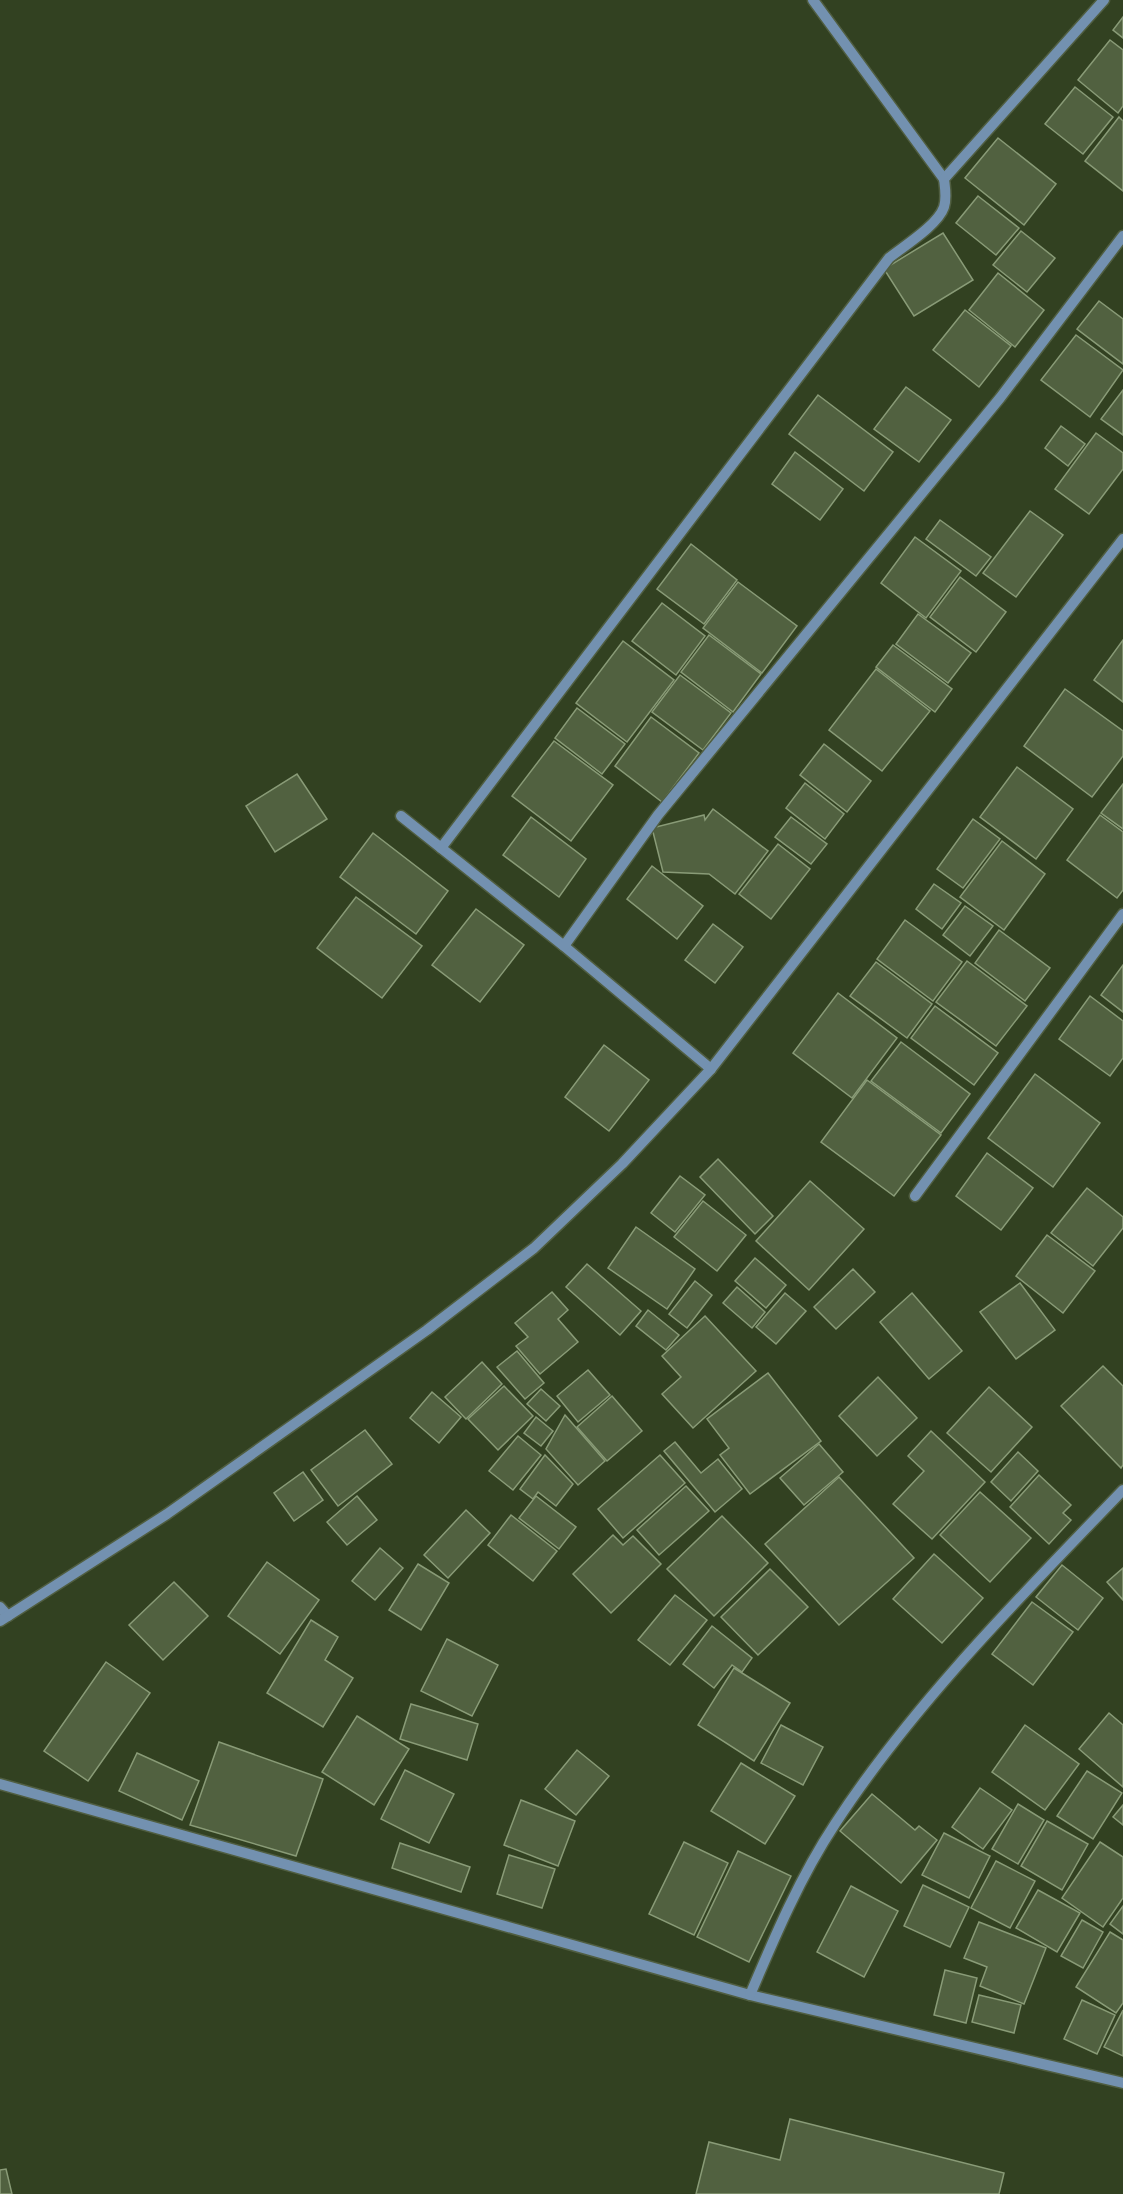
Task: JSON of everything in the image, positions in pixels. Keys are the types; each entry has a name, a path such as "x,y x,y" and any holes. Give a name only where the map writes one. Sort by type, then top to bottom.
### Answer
{"street":[{"path":"441,848 889,258 935,221 942,212 945,205 944,179 813,0"},
{"path":"944,179 1104,0"},
{"path":"564,946 658,815 1000,398 1123,236"},
{"path":"0,1607 4,1619 167,1514 427,1330 534,1248 622,1164 711,1069 1123,539"},
{"path":"401,816 564,946 711,1069"},
{"path":"915,1196 1123,915"},
{"path":"750,1995 784,1916 807,1872 835,1824 893,1743 958,1667 1123,1490"},
{"path":"0,1784 750,1995 1123,2083"}],"building":[{"path":"1123,17 1123,38 1113,30"},
{"path":"1110,40 1123,50 1123,106 1118,113 1078,80"},
{"path":"1075,87 1113,117 1083,154 1045,124"},
{"path":"1119,117 1123,121 1123,191 1085,161"},
{"path":"998,138 1056,184 1024,225 965,178"},
{"path":"978,196 1019,228 996,255 956,223"},
{"path":"1021,231 1055,258 1027,292 993,265"},
{"path":"943,233 973,280 914,316 884,269"},
{"path":"998,273 1044,310 1015,347 969,310"},
{"path":"1099,301 1123,319 1123,364 1077,329"},
{"path":"965,310 1011,346 979,387 933,350"},
{"path":"1076,335 1123,370 1090,417 1041,380"},
{"path":"906,387 951,420 919,462 874,429"},
{"path":"1123,390 1123,435 1101,419"},
{"path":"818,395 893,452 864,491 789,434"},
{"path":"1061,426 1085,444 1068,466 1045,448"},
{"path":"1096,433 1123,453 1123,469 1089,514 1055,489"},
{"path":"795,452 843,489 820,520 772,484"},
{"path":"1030,511 1063,535 1016,597 983,573"},
{"path":"940,520 991,557 976,576 926,539"},
{"path":"915,537 961,571 926,618 881,583"},
{"path":"691,544 737,580 704,624 657,589"},
{"path":"960,577 1006,612 976,652 930,617"},
{"path":"738,582 797,626 762,673 703,628"},
{"path":"662,603 705,636 676,675 632,641"},
{"path":"918,614 971,653 948,683 896,644"},
{"path":"709,635 761,674 733,712 681,672"},
{"path":"1123,640 1123,702 1094,680"},
{"path":"623,641 674,680 627,742 576,703"},
{"path":"893,645 952,689 935,712 876,667"},
{"path":"876,669 930,711 882,771 829,730"},
{"path":"680,675 731,713 703,750 652,712"},
{"path":"1065,689 1123,731 1123,756 1092,797 1024,746"},
{"path":"577,708 625,744 602,774 555,738"},
{"path":"651,717 699,753 662,802 615,766"},
{"path":"554,741 613,785 571,841 512,796"},
{"path":"824,744 871,781 847,812 800,775"},
{"path":"1017,767 1073,809 1036,859 980,817"},
{"path":"297,774 327,819 275,852 246,806"},
{"path":"805,783 844,814 825,839 786,808"},
{"path":"1123,784 1123,829 1101,813"},
{"path":"713,809 768,851 735,894 709,874 663,872 652,828 704,815 705,820"},
{"path":"1100,815 1123,832 1123,890 1117,898 1067,860"},
{"path":"531,817 586,859 559,897 503,855"},
{"path":"791,817 827,844 811,864 775,837"},
{"path":"973,819 1000,839 963,888 937,869"},
{"path":"373,833 448,891 416,934 340,877"},
{"path":"1002,841 1045,874 1004,930 960,897"},
{"path":"778,844 810,869 771,919 739,894"},
{"path":"652,866 703,906 677,939 627,899"},
{"path":"934,884 961,903 942,929 916,909"},
{"path":"356,897 422,946 382,998 317,948"},
{"path":"965,906 993,926 970,956 943,935"},
{"path":"476,909 524,945 480,1002 432,965"},
{"path":"905,920 962,962 933,1001 877,959"},
{"path":"713,924 743,947 715,983 685,960"},
{"path":"999,930 1050,968 1025,1001 975,963"},
{"path":"967,961 1027,1006 996,1046 936,1002"},
{"path":"876,962 932,1004 907,1038 850,996"},
{"path":"1123,965 1123,1012 1101,995"},
{"path":"838,993 897,1038 852,1098 793,1053"},
{"path":"1090,996 1123,1021 1123,1058 1110,1076 1059,1039"},
{"path":"935,1006 998,1053 974,1085 911,1038"},
{"path":"901,1042 970,1094 941,1133 871,1081"},
{"path":"604,1045 649,1080 609,1131 565,1097"},
{"path":"1035,1074 1100,1123 1053,1187 988,1138"},
{"path":"867,1080 941,1135 894,1196 821,1142"},
{"path":"987,1153 1033,1188 1001,1230 956,1196"},
{"path":"718,1159 773,1216 755,1234 700,1177"},
{"path":"680,1176 705,1195 675,1232 651,1213"},
{"path":"810,1181 864,1229 809,1290 756,1241"},
{"path":"1087,1188 1123,1217 1123,1228 1093,1266 1051,1233"},
{"path":"703,1201 746,1235 717,1271 674,1237"},
{"path":"636,1227 695,1269 667,1309 608,1268"},
{"path":"1047,1235 1095,1271 1063,1313 1016,1276"},
{"path":"755,1258 786,1285 766,1308 735,1281"},
{"path":"587,1264 641,1311 620,1335 566,1287"},
{"path":"853,1269 875,1292 836,1329 814,1307"},
{"path":"695,1281 712,1295 687,1328 669,1314"},
{"path":"1020,1283 1055,1330 1016,1359 980,1312"},
{"path":"737,1287 765,1312 752,1328 723,1303"},
{"path":"552,1292 568,1310 558,1319 578,1342 540,1374 516,1346 528,1337 515,1323"},
{"path":"785,1293 806,1311 776,1344 756,1327"},
{"path":"912,1293 962,1351 929,1379 880,1322"},
{"path":"648,1310 679,1335 666,1350 636,1326"},
{"path":"705,1316 756,1371 693,1428 662,1394 681,1377 662,1356"},
{"path":"517,1351 544,1383 525,1399 497,1367"},
{"path":"482,1362 502,1384 466,1419 445,1397"},
{"path":"1103,1366 1123,1386 1123,1465 1121,1468 1061,1406"},
{"path":"588,1370 610,1395 578,1422 557,1396"},
{"path":"768,1373 821,1441 750,1494 720,1455 729,1448 707,1419"},
{"path":"878,1377 917,1418 877,1456 839,1416"},
{"path":"504,1386 533,1416 498,1450 468,1419"},
{"path":"989,1387 1032,1427 991,1472 947,1433"},
{"path":"541,1389 560,1406 546,1421 527,1404"},
{"path":"432,1392 461,1417 439,1443 410,1418"},
{"path":"612,1396 642,1431 607,1461 577,1427"},
{"path":"565,1415 605,1461 578,1485 546,1449"},
{"path":"536,1417 553,1431 541,1446 524,1433"},
{"path":"365,1430 392,1464 338,1506 311,1470"},
{"path":"931,1431 985,1482 932,1539 893,1504 924,1471 908,1456"},
{"path":"518,1436 541,1455 513,1490 489,1471"},
{"path":"675,1442 701,1473 718,1459 742,1489 715,1512 664,1451"},
{"path":"819,1444 843,1472 804,1505 780,1478"},
{"path":"1018,1452 1038,1471 1011,1501 991,1482"},
{"path":"545,1455 573,1484 556,1506 538,1492 533,1499 520,1489"},
{"path":"660,1455 685,1483 623,1538 598,1509"},
{"path":"303,1472 323,1500 294,1521 274,1493"},
{"path":"1039,1475 1071,1505 1063,1513 1071,1520 1049,1544 1010,1507"},
{"path":"839,1477 914,1558 839,1625 765,1544"},
{"path":"686,1486 709,1511 659,1555 637,1530"},
{"path":"980,1492 1031,1538 990,1582 940,1535"},
{"path":"357,1496 377,1520 347,1545 327,1522"},
{"path":"536,1496 576,1527 559,1549 519,1518"},
{"path":"466,1510 490,1533 448,1578 424,1555"},
{"path":"511,1515 557,1551 533,1581 488,1545"},
{"path":"722,1516 768,1563 714,1616 667,1569"},
{"path":"613,1535 623,1545 633,1536 661,1564 611,1613 573,1574"},
{"path":"380,1548 403,1568 375,1600 352,1581"},
{"path":"934,1554 983,1598 942,1643 893,1599"},
{"path":"267,1562 319,1600 280,1654 228,1616"},
{"path":"418,1564 449,1583 421,1630 389,1610"},
{"path":"1062,1565 1103,1598 1078,1630 1036,1597"},
{"path":"1123,1568 1123,1600 1107,1582"},
{"path":"770,1569 808,1607 758,1655 721,1617"},
{"path":"174,1582 208,1616 163,1660 129,1625"},
{"path":"675,1595 707,1620 670,1665 638,1640"},
{"path":"1032,1602 1073,1632 1033,1685 992,1654"},
{"path":"311,1620 338,1637 325,1660 353,1678 323,1727 267,1693"},
{"path":"712,1626 752,1658 742,1672 732,1665 714,1688 683,1664"},
{"path":"447,1639 498,1665 472,1716 421,1691"},
{"path":"106,1662 150,1693 88,1781 44,1751"},
{"path":"734,1668 790,1703 754,1761 698,1725"},
{"path":"411,1704 478,1724 467,1760 400,1739"},
{"path":"1109,1713 1123,1725 1123,1787 1079,1749"},
{"path":"357,1716 409,1749 374,1805 322,1772"},
{"path":"781,1725 823,1747 803,1785 761,1763"},
{"path":"1025,1725 1079,1764 1045,1810 992,1772"},
{"path":"219,1742 323,1779 296,1856 190,1825"},
{"path":"577,1750 609,1776 576,1815 545,1789"},
{"path":"137,1753 199,1781 182,1820 119,1791"},
{"path":"741,1763 795,1796 765,1844 711,1811"},
{"path":"405,1770 454,1794 429,1843 381,1819"},
{"path":"1087,1771 1122,1793 1093,1839 1057,1816"},
{"path":"980,1788 1012,1810 983,1849 952,1827"},
{"path":"872,1794 915,1830 919,1826 937,1840 901,1883 840,1831"},
{"path":"521,1800 575,1821 558,1866 504,1845"},
{"path":"1018,1804 1044,1820 1018,1864 992,1849"},
{"path":"1123,1805 1123,1825 1113,1817"},
{"path":"1047,1821 1088,1844 1062,1890 1021,1866"},
{"path":"944,1833 990,1856 969,1898 922,1875"},
{"path":"684,1842 728,1863 694,1935 649,1914"},
{"path":"1100,1842 1123,1857 1123,1898 1103,1927 1062,1898"},
{"path":"400,1843 470,1867 461,1892 392,1868"},
{"path":"738,1851 791,1876 749,1962 697,1937"},
{"path":"509,1855 555,1869 542,1908 497,1894"},
{"path":"996,1861 1035,1881 1010,1928 971,1908"},
{"path":"923,1885 969,1907 950,1947 904,1926"},
{"path":"851,1886 898,1911 864,1977 817,1952"},
{"path":"1038,1890 1080,1913 1057,1952 1016,1928"},
{"path":"1123,1906 1123,1934 1110,1924"},
{"path":"1082,1920 1103,1932 1083,1968 1061,1956"},
{"path":"979,1922 1046,1948 1024,2004 980,1986 987,1967 964,1958"},
{"path":"1110,1932 1123,1940 1123,2003 1116,2013 1076,1987"},
{"path":"945,1970 977,1978 966,2023 934,2015"},
{"path":"979,1995 1021,2005 1014,2033 972,2022"},
{"path":"1082,2000 1115,2015 1097,2054 1064,2039"},
{"path":"1123,2010 1123,2056 1104,2047"},
{"path":"790,2119 1004,2173 999,2194 696,2194 709,2142 780,2160"},
{"path":"6,2169 12,2194 0,2194 0,2170"}]}
